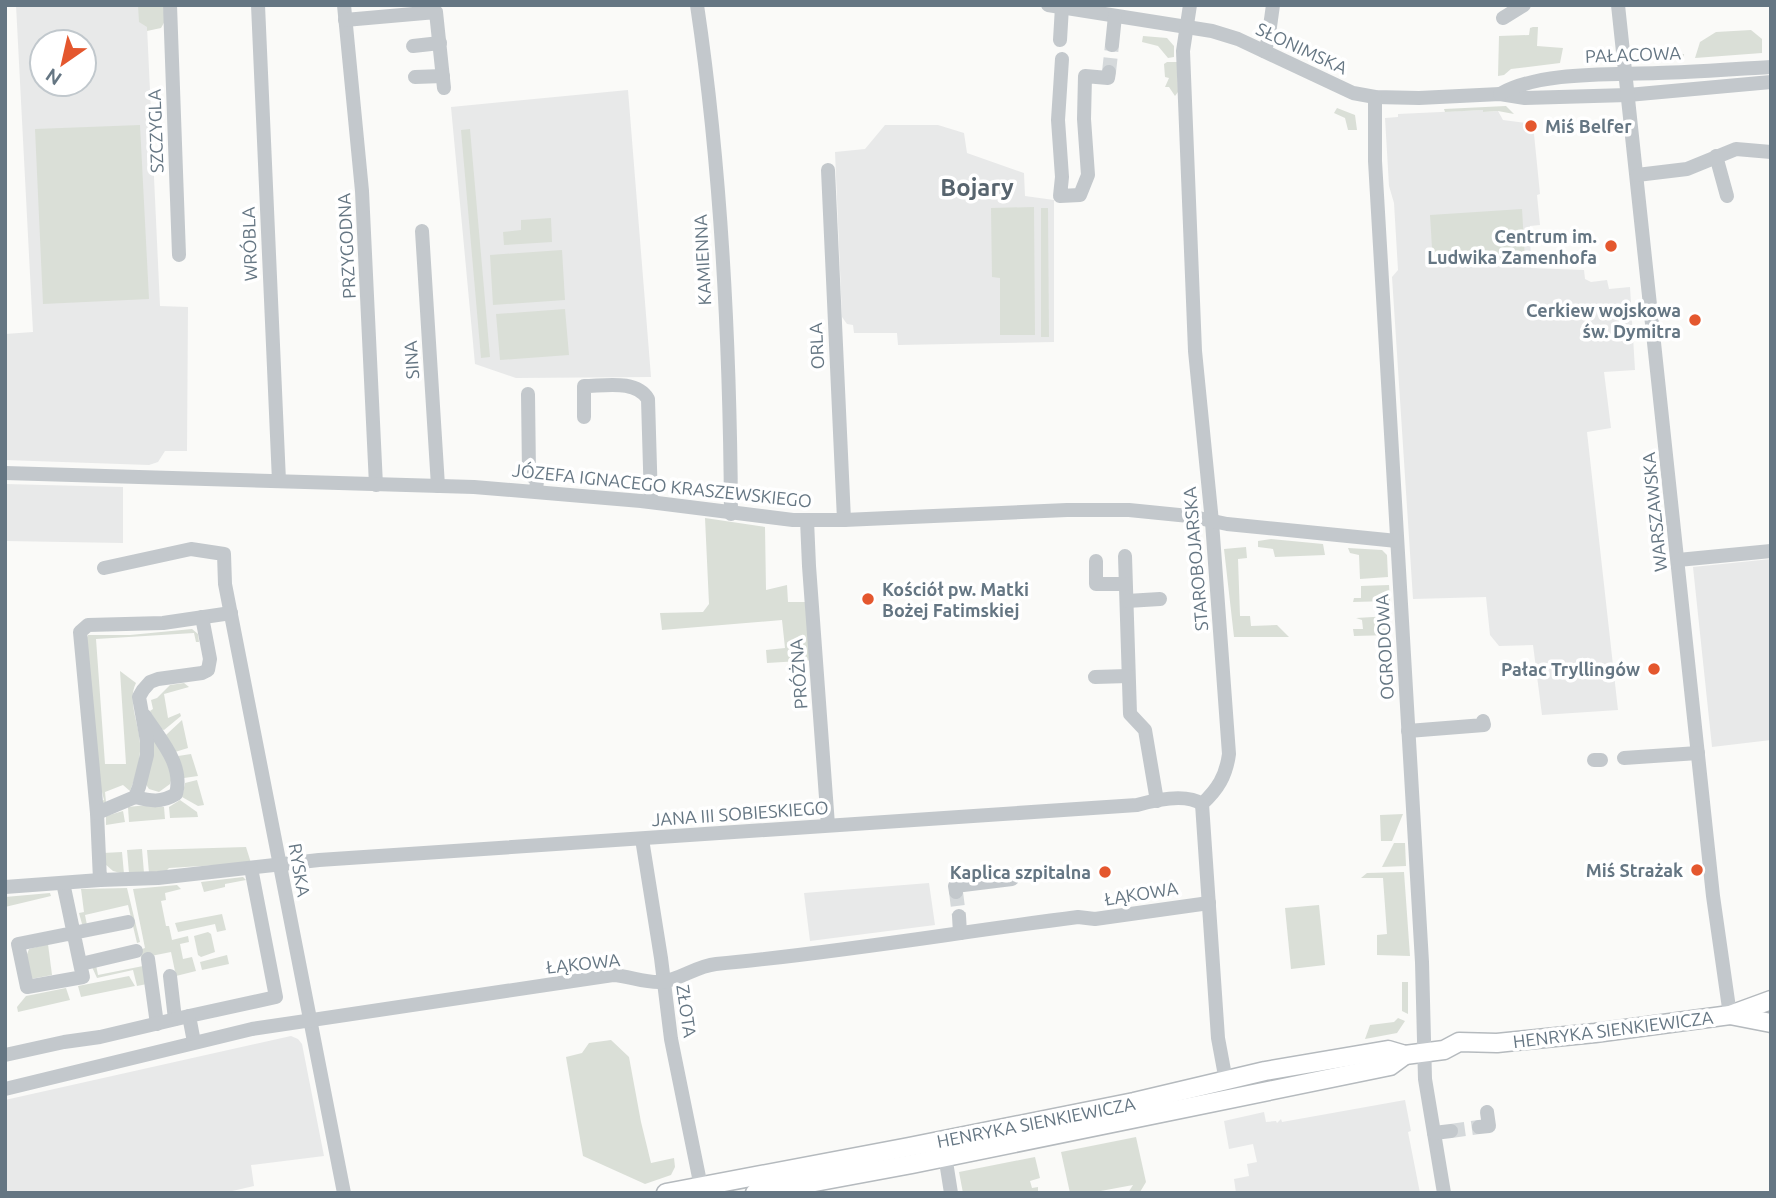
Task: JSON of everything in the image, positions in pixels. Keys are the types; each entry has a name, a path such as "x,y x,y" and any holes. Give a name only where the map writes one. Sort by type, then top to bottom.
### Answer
{"main road":[{"name":"HENRYKA SIENKIEWICZA","path":"1136,1110 1226,1081 1388,1050 1414,1054 1444,1050 1459,1042 1496,1043 1730,1015 1771,1000"},
{"name":"HENRYKA SIENKIEWICZA","path":"1730,1015 1771,1023"},
{"name":"HENRYKA SIENKIEWICZA","path":"755,1193 944,1149 1136,1110 1214,1103 1390,1066 1414,1054"},
{"name":"HENRYKA SIENKIEWICZA","path":"666,1193 702,1190 944,1149"}],"street":[{"name":"SZCZYGLA","path":"170,5 179,255"},
{"name":"WRÓBLA","path":"258,5 279,481"},
{"name":"KAMIENNA","path":"697,5 715,139 726,346 731,513"},
{"name":"STAROBOJARSKA","path":"1190,5 1184,51 1195,351 1212,522 1229,754 1221,782 1202,804"},
{"path":"1264,51 1273,5"},
{"path":"1503,18 1524,5"},
{"name":"WARSZAWSKA","path":"1618,5 1715,916 1730,1015"},
{"name":"SŁONIMSKA","path":"1055,6 1212,31 1264,51 1353,93 1375,97"},
{"path":"1055,6 1060,40"},
{"path":"344,13 436,12 444,82 415,77"},
{"name":"PRZYGODNA","path":"344,13 362,191 376,485"},
{"path":"1112,45 1115,16"},
{"path":"413,46 440,43"},
{"path":"1062,59 1058,120 1062,177 1060,196 1080,195 1088,175 1084,119 1085,76 1108,78 1109,72"},
{"name":"PAŁACOWA","path":"1500,94 1520,85 1578,75 1771,66"},
{"name":"PAŁACOWA","path":"1375,97 1500,94 1525,98 1628,95 1771,82"},
{"name":"OGRODOWA","path":"1375,97 1375,161 1422,962 1414,1054 1425,1079 1444,1193"},
{"path":"1637,175 1687,169 1736,149 1771,152"},
{"path":"1716,156 1727,196"},
{"name":"ORLA","path":"828,170 844,520"},
{"name":"SINA","path":"422,231 438,486"},
{"path":"584,417 584,386 631,386 644,393 648,399 651,502"},
{"path":"528,394 529,474 537,480 536,491"},
{"name":"JÓZEFA IGNACEGO KRASZEWSKIEGO","path":"5,472 536,491 807,520 1095,509 1189,516 1212,522 1397,541"},
{"name":"PRÓŻNA","path":"807,520 828,825"},
{"name":"RYSKA","path":"103,568 191,549 224,554 225,584 344,1193"},
{"path":"1678,560 1771,551"},
{"path":"1125,555 1130,714 1145,730 1152,802"},
{"path":"1096,561 1096,584 1125,584"},
{"path":"1127,601 1160,599"},
{"path":"100,880 97,813 80,632 88,625 163,622 231,613"},
{"path":"135,797 147,755 139,697 150,682 208,670 210,659 202,617"},
{"path":"1095,677 1128,676"},
{"path":"97,813 135,797 165,801 176,794 179,780 170,755 141,709"},
{"path":"1408,731 1484,725 1483,721"},
{"path":"1625,758 1698,752"},
{"name":"JANA III SOBIESKIEGO","path":"5,887 158,878 319,860 1137,805 1188,799 1202,804"},
{"path":"1202,804 1218,1038 1226,1081"},
{"name":"ZŁOTA","path":"642,839 671,1039 702,1190"},
{"path":"5,1055 157,1024 182,1018 210,1006 276,997 251,868"},
{"path":"956,892 956,886 1012,879"},
{"path":"63,883 74,933 81,964 83,977 27,987 18,944 74,933 128,922"},
{"name":"ŁĄKOWA","path":"5,1089 252,1029 613,975 663,982 702,966 757,961 1078,917 1095,919 1209,903"},
{"path":"959,916 960,933"},
{"path":"81,964 142,955 157,1024"},
{"path":"170,976 182,1018 194,1042"},
{"path":"1479,1127 1489,1126 1487,1112"},
{"path":"1434,1133 1451,1131"},
{"path":"944,1149 951,1193"}],"shaded area":[{"path":"16,5 146,5 160,306 188,307 187,451 165,451 158,462 149,465 5,460 5,334 33,332"},
{"path":"138,5 163,5 165,21 161,28 147,31 147,27 139,22"},
{"path":"1538,27 1537,46 1563,48 1560,63 1511,69 1498,76 1499,36 1529,35 1530,28"},
{"path":"1751,30 1762,39 1762,53 1695,58 1700,42 1716,32"},
{"path":"1143,36 1167,38 1174,46 1174,57 1168,58 1158,46 1142,42"},
{"path":"1645,51 1684,54 1683,59 1667,59"},
{"path":"1177,62 1178,92 1175,96 1169,87 1165,87 1169,78 1165,77 1164,64"},
{"path":"628,90 651,377 516,378 475,364 451,107"},
{"path":"1506,106 1514,114 1483,110 1445,112 1444,109"},
{"path":"1337,108 1355,115 1357,130 1348,130 1345,118 1334,113"},
{"path":"1498,111 1503,120 1533,124 1540,194 1537,195 1540,225 1530,226 1531,268 1584,270 1585,279 1591,282 1607,280 1609,289 1630,287 1635,370 1604,372 1611,428 1587,432 1618,710 1542,715 1533,645 1499,646 1490,635 1486,597 1413,599 1392,277 1398,270 1385,118 1398,117 1398,114"},
{"path":"140,125 149,299 43,304 35,129"},
{"path":"885,125 938,125 964,133 967,153 1024,173 1025,196 1054,200 1054,342 898,345 897,333 854,333 853,325 847,324 842,317 835,152 865,149"},
{"path":"470,129 490,357 481,358 461,130"},
{"path":"1034,207 1035,335 1000,335 1000,278 992,277 991,208"},
{"path":"1041,208 1048,208 1049,337 1041,337"},
{"path":"1522,209 1525,259 1433,264 1430,215"},
{"path":"551,218 552,242 504,245 503,232 521,230 521,220"},
{"path":"562,250 565,300 493,305 490,255"},
{"path":"565,309 569,355 500,360 496,314"},
{"path":"5,484 123,487 123,543 5,541"},
{"path":"705,518 765,527 766,590 787,585 788,602 812,602 816,660 767,663 766,650 785,648 782,620 662,630 660,613 703,612 709,604"},
{"path":"1271,539 1323,544 1325,555 1275,557 1273,549 1258,547 1258,541"},
{"path":"1246,547 1247,558 1238,559 1240,616 1250,616 1251,626 1277,625 1289,637 1234,637 1224,549"},
{"path":"1348,548 1382,550 1387,555 1388,577 1360,579 1359,555 1350,553"},
{"path":"1771,559 1771,740 1712,747 1693,567"},
{"path":"1389,585 1390,601 1353,602 1354,598 1361,598 1361,586"},
{"path":"1390,616 1392,635 1354,636 1353,629 1363,629 1362,620 1356,618"},
{"path":"192,629 198,634 199,642 196,642 194,633 96,639 105,764 126,764 120,671 136,683 133,704 140,743 138,767 130,791 123,785 105,792 106,802 99,805 99,802 104,800 102,792 98,792 86,640 88,635 130,635"},
{"path":"184,683 189,687 164,694 168,718 180,713 181,716 164,730 161,729 150,711 153,709 151,700 157,698 170,685"},
{"path":"182,720 188,748 175,752 166,735"},
{"path":"152,734 173,774 170,784 159,792 149,789 145,783"},
{"path":"191,754 198,776 184,778 178,756"},
{"path":"197,780 204,805 198,806 182,797 185,783"},
{"path":"180,800 197,812 198,817 170,818 169,807"},
{"path":"128,807 164,807 165,819 129,822"},
{"path":"123,811 125,822 106,825 106,816"},
{"path":"1403,814 1392,841 1381,841 1380,815"},
{"path":"1394,843 1405,843 1406,866 1382,867"},
{"path":"246,847 251,863 169,868 164,873 149,873 147,850"},
{"path":"142,849 144,873 129,873 127,850"},
{"path":"122,852 124,874 113,871 105,864 103,853"},
{"path":"1404,872 1410,956 1377,955 1377,935 1387,934 1383,878 1361,878 1367,873"},
{"path":"243,877 246,880 204,892 201,882"},
{"path":"929,883 935,925 810,941 804,893"},
{"path":"177,885 181,889 165,893 166,900 161,901 166,926 169,926 172,940 188,936 189,942 180,944 183,959 192,957 196,971 176,976 171,952 141,958 139,950 145,948 133,889"},
{"path":"127,888 140,942 137,943 128,905 85,915 87,925 82,924 79,913 84,912 81,889"},
{"path":"50,893 51,896 5,907 5,897"},
{"path":"1319,905 1325,965 1291,969 1285,908"},
{"path":"222,914 226,930 217,932 215,924 178,932 175,923"},
{"path":"208,932 211,934 215,952 201,957 198,955 194,936"},
{"path":"48,944 52,975 31,979 26,957 29,949"},
{"path":"227,955 229,964 202,970 200,962"},
{"path":"96,965 98,975 143,966 147,984 137,986 133,970 97,978 92,967"},
{"path":"129,976 135,986 81,997 78,986"},
{"path":"1402,982 1408,982 1408,1014 1402,1011"},
{"path":"66,988 70,1000 18,1012 17,1007 26,996"},
{"path":"1398,1018 1405,1021 1397,1033 1365,1039 1370,1025 1394,1022"},
{"path":"291,1036 302,1044 324,1156 251,1165 254,1186 228,1192 5,1193 5,1100"},
{"path":"611,1040 629,1057 651,1163 674,1158 675,1167 671,1175 645,1184 583,1156 566,1057 582,1053 589,1043"},
{"path":"1405,1100 1411,1131 1408,1132 1420,1193 1236,1193 1234,1179 1249,1176 1247,1164 1257,1162 1253,1144 1229,1149 1224,1121 1264,1112 1266,1122 1277,1123 1281,1119 1282,1122"},
{"path":"1136,1137 1146,1182 1140,1192 1128,1193 1133,1185 1090,1193 1070,1193 1061,1152"},
{"path":"1035,1157 1040,1178 1030,1181 1032,1188 1038,1187 1038,1193 963,1193 959,1172"}],"tunnel":[{"path":"1109,72 1112,45"},
{"path":"956,892 959,916"},
{"path":"1451,1131 1479,1127"}],"place":[{"name":"Miś Belfer","path":"1531,126"},
{"name":"Centrum im. Ludwika Zamenhofa","path":"1611,246"},
{"name":"Cerkiew wojskowa św. Dymitra","path":"1695,320"},
{"name":"Kościół pw. Matki Bożej Fatimskiej","path":"868,599"},
{"name":"Pałac Tryllingów","path":"1654,669"},
{"name":"Miś Strażak","path":"1697,870"},
{"name":"Kaplica szpitalna","path":"1105,872"}],"district":[{"name":"Bojary","path":"977,187"}]}
